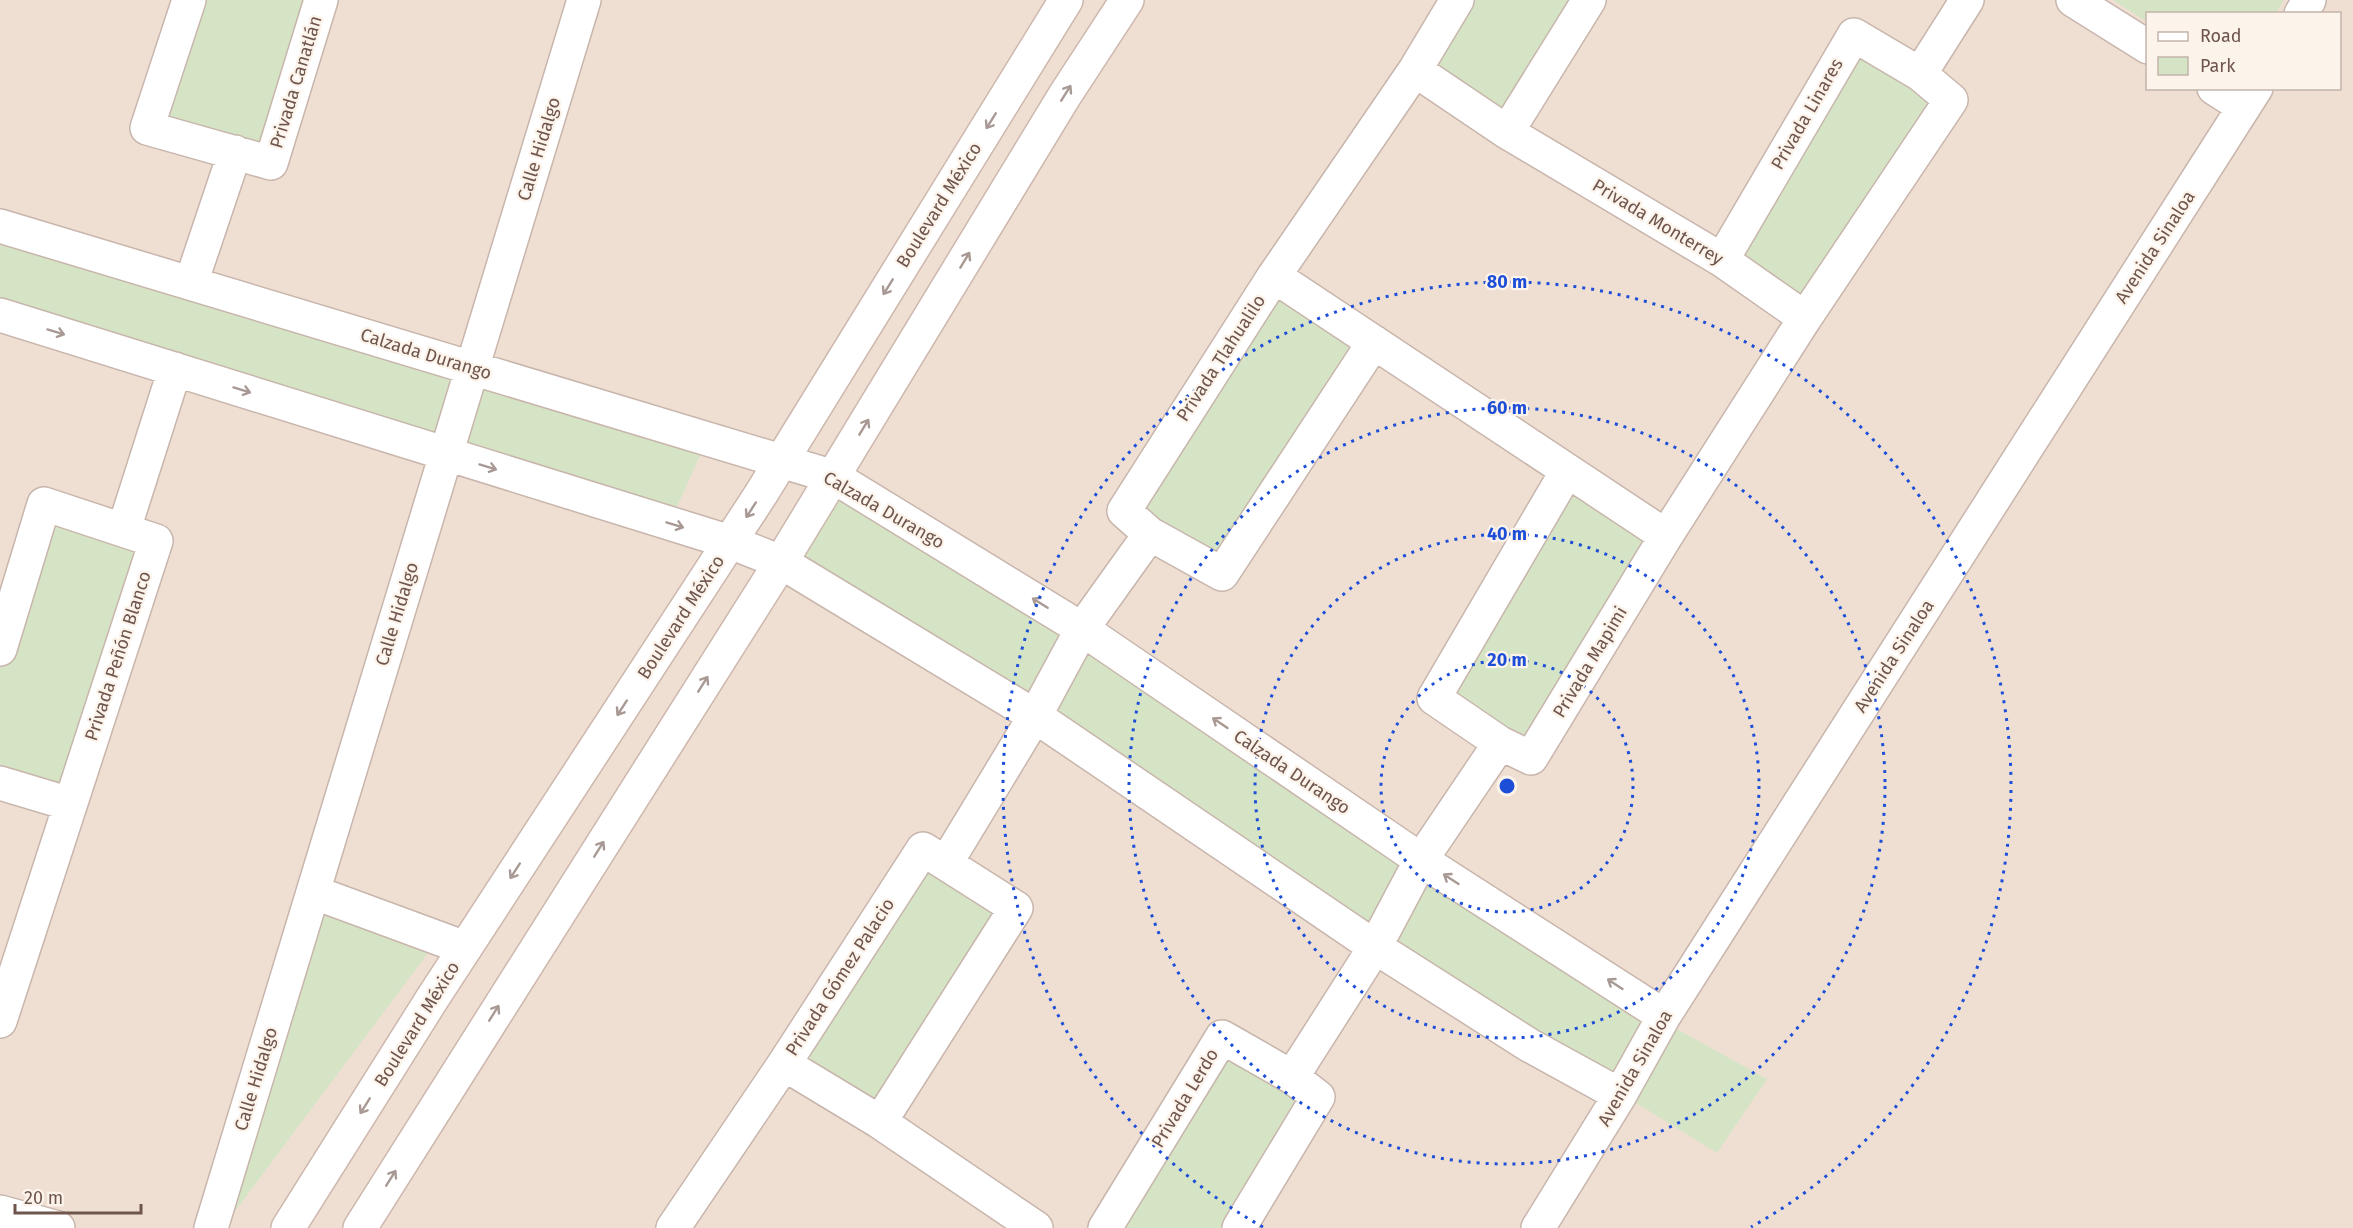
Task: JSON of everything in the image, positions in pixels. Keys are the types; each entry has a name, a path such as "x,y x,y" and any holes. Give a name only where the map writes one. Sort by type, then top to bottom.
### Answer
{"street":[{"name":"Privada Canatlán","path":"189,0 147,128 272,163 321,0"},
{"name":"Calle Hidalgo","path":"211,1228 584,0"},
{"name":"Boulevard México","path":"288,1228 465,948 782,460 1066,0"},
{"path":"360,1228 782,561 1065,95 1127,0"},
{"path":"1274,276 1415,70 1457,0"},
{"path":"1507,132 1589,0"},
{"path":"1920,74 1967,0"},
{"path":"2073,0 2146,46"},
{"name":"Privada Linares","path":"1722,260 1854,35 1920,74 1952,100 1805,318"},
{"name":"Privada Monterrey","path":"1415,70 1507,132 1722,260 1805,318"},
{"path":"2221,90 2250,98"},
{"name":"Avenida Sinaloa","path":"1538,1228 1620,1095 1664,1016 2250,98"},
{"path":"191,283 235,152"},
{"name":"Calzada Durango","path":"0,226 834,477 1082,629 1421,860 1664,1016"},
{"name":"Privada Tlahualilo","path":"1374,342 1222,574 1150,534 1124,511 1274,276 1374,342 1567,471 1666,536"},
{"path":"0,315 730,542 782,561 1035,716 1375,947 1529,1045 1620,1095"},
{"path":"1666,536 1805,318"},
{"path":"124,529 175,369"},
{"name":"Privada Mapimi","path":"1567,471 1434,698 1500,743 1531,758 1666,536"},
{"name":"Privada Peñón Blanco","path":"0,649 44,504 156,541 70,804"},
{"path":"946,863 1035,716 1082,629 1150,534"},
{"path":"1292,1077 1375,947 1421,860 1500,743"},
{"path":"0,783 70,804 0,1021"},
{"name":"Privada Gómez Palacio","path":"880,1122 1016,908 923,849 784,1064 880,1122 1036,1228"},
{"path":"313,892 465,948"},
{"name":"Privada Lerdo","path":"1106,1228 1222,1037 1292,1077 1318,1097 1239,1228"},
{"path":"673,1228 784,1064"},
{"path":"0,1212 58,1228"}],"shaded area":[{"path":"0,0 2353,0 2353,1228 0,1228"}],"green space":[{"path":"194,0 315,0 269,158 154,125"},
{"path":"1464,0 1582,0 1505,123 1422,68"},
{"path":"2113,0 2284,0 2277,12 2146,12 2146,21"},
{"path":"1855,44 1944,103 1803,308 1732,260"},
{"path":"0,234 704,447 674,513 0,307"},
{"path":"1274,285 1364,348 1219,559 1131,510"},
{"path":"1569,481 1646,539 1531,749 1443,695"},
{"path":"835,487 1655,1017 1767,1079 1717,1153 1370,938 790,560"},
{"path":"46,509 149,544 67,799 0,779 0,659"},
{"path":"926,862 998,909 874,1105 794,1062"},
{"path":"318,904 434,945 227,1222"},
{"path":"1223,1049 1307,1099 1228,1228 1116,1228"}]}
